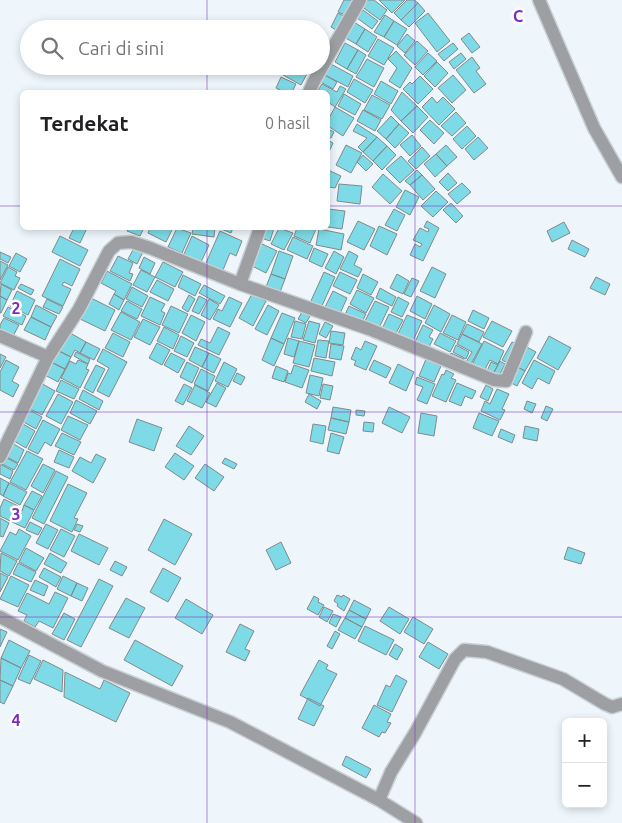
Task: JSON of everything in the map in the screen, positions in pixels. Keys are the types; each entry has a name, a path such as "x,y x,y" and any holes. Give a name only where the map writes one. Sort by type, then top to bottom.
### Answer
{"street":[{"path":"330,53 360,0"},
{"path":"539,0 594,128 622,177"},
{"path":"310,90 318,75"},
{"path":"240,284 259,230"},
{"path":"0,457 48,357 79,309 109,250 118,243 131,242 150,248 240,284 369,330 494,380 506,381 526,332"},
{"path":"0,336 48,357"},
{"path":"0,617 102,671 230,722 379,800 416,823"},
{"path":"379,800 391,772 456,659 464,650 487,652 564,679 612,707 622,704"}],"building":[{"path":"344,0 355,0 347,16 338,12"},
{"path":"365,0 374,0 387,10 380,20 361,6"},
{"path":"379,0 405,0 392,13"},
{"path":"407,0 414,0 418,3 401,20 394,13"},
{"path":"418,3 425,11 409,27 401,20"},
{"path":"363,10 378,21 372,29 357,18"},
{"path":"338,13 345,17 338,31 331,27"},
{"path":"428,13 450,41 437,52 415,23"},
{"path":"385,15 394,21 384,37 374,32"},
{"path":"394,21 407,29 397,45 384,37"},
{"path":"354,22 365,29 356,44 344,37"},
{"path":"365,29 377,37 368,52 356,44"},
{"path":"469,33 480,47 472,53 461,39"},
{"path":"407,34 415,41 405,53 397,46"},
{"path":"378,39 394,48 384,65 368,56"},
{"path":"417,41 428,51 415,65 404,55"},
{"path":"345,43 358,50 347,69 335,62"},
{"path":"453,43 458,49 444,61 438,54"},
{"path":"358,50 366,55 356,74 347,69"},
{"path":"396,51 412,68 400,88 389,81 397,68 388,59"},
{"path":"428,53 437,61 423,75 415,67"},
{"path":"461,53 466,59 454,69 449,62"},
{"path":"472,57 480,68 476,71 486,84 474,93 456,70"},
{"path":"367,59 384,68 374,87 356,77"},
{"path":"437,62 448,73 435,87 424,76"},
{"path":"330,64 353,76 348,87 325,75 330,75"},
{"path":"283,75 306,75 301,85"},
{"path":"322,75 325,75 337,82 333,89 319,81"},
{"path":"453,75 466,90 452,103 438,88"},
{"path":"420,76 433,89 418,104 403,89"},
{"path":"281,77 296,84 293,90 280,90 276,88"},
{"path":"354,79 373,90 365,103 347,92"},
{"path":"381,81 398,91 391,104 374,94"},
{"path":"322,84 337,92 340,86 346,89 335,107 330,103 330,90 318,90"},
{"path":"402,92 417,106 401,121 391,110"},
{"path":"344,94 361,104 355,115 338,106"},
{"path":"372,95 390,105 382,119 364,110"},
{"path":"432,97 437,103 443,97 455,109 439,125 422,107"},
{"path":"417,106 428,117 413,133 401,121"},
{"path":"335,107 354,118 343,136 330,127 330,116"},
{"path":"363,110 381,120 375,131 357,121"},
{"path":"456,112 466,123 452,136 441,126"},
{"path":"391,116 399,124 386,139 377,131"},
{"path":"430,120 444,133 434,144 420,130"},
{"path":"357,124 377,137 363,152 358,147 367,138 353,131"},
{"path":"399,124 409,133 395,148 386,139"},
{"path":"467,126 476,136 462,149 453,139"},
{"path":"330,130 334,132 330,138"},
{"path":"412,135 421,146 410,156 400,145"},
{"path":"377,137 387,146 373,161 363,152"},
{"path":"478,137 488,148 474,160 465,149"},
{"path":"346,145 362,153 351,173 336,165"},
{"path":"446,145 457,157 447,166 436,154"},
{"path":"387,146 396,155 382,170 373,161"},
{"path":"422,147 430,156 416,169 408,161"},
{"path":"436,154 447,166 435,177 424,164"},
{"path":"363,155 373,164 366,171 357,162"},
{"path":"401,156 414,170 400,183 386,169"},
{"path":"417,170 422,175 410,185 405,181"},
{"path":"330,171 341,176 335,188 330,187"},
{"path":"448,173 457,183 448,191 439,182"},
{"path":"383,174 402,191 390,204 372,187"},
{"path":"422,175 435,189 423,200 410,185"},
{"path":"462,183 471,192 457,204 448,194"},
{"path":"339,184 362,186 360,204 337,201"},
{"path":"405,190 419,197 410,215 396,207"},
{"path":"436,191 448,202 433,217 421,206"},
{"path":"451,203 463,216 456,223 443,210"},
{"path":"330,209 345,211 342,229 330,227"},
{"path":"394,209 405,215 397,231 385,225"},
{"path":"358,221 375,229 364,250 347,242"},
{"path":"427,221 439,228 423,261 410,255 415,244 420,247 422,244 413,240 420,228 428,232 429,229 424,227"},
{"path":"564,222 570,233 552,242 547,231"},
{"path":"379,226 397,234 387,255 370,246"},
{"path":"73,230 86,230 80,243 69,238"},
{"path":"128,230 143,230 140,236"},
{"path":"149,230 172,230 166,242 148,233"},
{"path":"176,230 191,233 182,253 168,247"},
{"path":"193,230 215,230 214,237 192,234"},
{"path":"260,230 273,230 270,241 258,237"},
{"path":"278,230 293,233 284,250 271,244"},
{"path":"296,230 316,230 310,243 294,236"},
{"path":"319,230 344,234 341,250 316,245"},
{"path":"220,231 242,241 236,256 230,253 223,270 206,263"},
{"path":"60,236 88,250 80,266 52,252"},
{"path":"192,236 209,245 201,262 184,254"},
{"path":"293,237 313,246 307,259 287,250"},
{"path":"572,240 589,249 585,257 568,249"},
{"path":"258,242 277,251 266,273 248,264"},
{"path":"134,248 143,252 137,264 128,259"},
{"path":"314,248 328,254 322,267 309,261"},
{"path":"279,251 293,256 285,279 271,274"},
{"path":"334,251 344,257 336,274 325,268"},
{"path":"349,251 358,256 354,265 362,269 358,277 340,269"},
{"path":"0,252 11,257 8,263 0,259"},
{"path":"16,253 27,259 20,272 9,266"},
{"path":"118,256 133,263 129,273 133,274 130,281 110,271"},
{"path":"144,257 155,263 150,274 139,268"},
{"path":"60,259 80,269 72,286 64,282 62,285 71,289 63,306 42,296"},
{"path":"0,261 8,265 0,280"},
{"path":"163,262 183,272 175,287 155,277"},
{"path":"8,267 17,272 15,276 20,278 14,290 0,283"},
{"path":"432,267 446,274 435,298 420,291"},
{"path":"141,270 155,277 147,292 133,285"},
{"path":"107,271 132,284 124,300 114,294 116,291 101,283"},
{"path":"324,272 335,277 321,308 310,303"},
{"path":"340,272 357,280 350,294 333,286"},
{"path":"271,274 285,279 280,292 266,287"},
{"path":"363,274 378,282 371,295 357,288"},
{"path":"397,274 409,281 403,294 390,288"},
{"path":"183,275 201,284 195,296 178,287"},
{"path":"596,277 610,284 605,295 590,288"},
{"path":"412,278 419,281 411,297 404,294"},
{"path":"157,280 174,289 168,301 150,292"},
{"path":"1,284 12,290 7,300 0,296"},
{"path":"21,284 34,290 31,295 18,288"},
{"path":"204,285 225,296 220,304 199,293"},
{"path":"132,287 148,296 142,307 126,299"},
{"path":"380,288 396,297 392,306 376,298"},
{"path":"357,290 374,298 366,313 350,304"},
{"path":"17,291 35,300 28,315 10,306"},
{"path":"333,291 347,298 338,318 323,311"},
{"path":"114,294 124,300 119,310 109,304"},
{"path":"252,294 266,301 253,326 239,318"},
{"path":"189,295 195,299 188,312 182,308"},
{"path":"0,296 7,300 1,313 0,313"},
{"path":"199,296 207,300 199,314 192,311"},
{"path":"417,296 432,304 425,319 410,311"},
{"path":"89,297 115,310 105,331 78,318"},
{"path":"150,297 165,304 161,311 165,313 160,325 141,316"},
{"path":"229,297 242,303 230,327 213,319 218,309 222,311"},
{"path":"398,297 409,303 402,317 391,312"},
{"path":"47,299 63,307 59,314 43,307"},
{"path":"209,299 219,305 210,320 201,315"},
{"path":"127,301 142,309 137,319 121,311"},
{"path":"375,301 389,307 379,328 365,321"},
{"path":"36,305 57,316 51,327 31,317"},
{"path":"268,305 279,311 267,335 255,329"},
{"path":"434,305 450,314 441,332 425,323"},
{"path":"171,306 188,314 179,333 162,325"},
{"path":"349,306 366,314 360,326 344,317"},
{"path":"8,307 26,316 22,325 3,316"},
{"path":"473,310 489,318 484,329 468,321"},
{"path":"121,312 140,322 131,340 111,330"},
{"path":"302,312 310,316 306,323 298,319"},
{"path":"282,313 295,318 284,344 271,338"},
{"path":"389,314 403,320 394,337 381,331"},
{"path":"191,315 205,322 196,341 182,333"},
{"path":"407,315 422,321 413,341 398,334"},
{"path":"452,315 466,322 458,340 443,333"},
{"path":"31,317 51,327 45,340 24,330"},
{"path":"4,318 19,325 12,338 0,332 0,325"},
{"path":"143,319 160,327 150,345 134,337"},
{"path":"295,321 306,324 302,339 291,337"},
{"path":"309,321 320,324 315,343 303,340"},
{"path":"492,321 512,331 503,347 483,337"},
{"path":"325,322 333,326 326,338 319,334"},
{"path":"467,324 484,332 479,342 462,334"},
{"path":"423,325 433,330 429,337 433,339 427,351 414,344"},
{"path":"164,327 179,335 173,349 157,341"},
{"path":"218,327 230,333 219,355 198,345 201,339 210,343"},
{"path":"65,330 86,342 80,353 75,350 71,357 55,349"},
{"path":"331,331 345,333 343,345 329,343"},
{"path":"113,333 130,342 123,357 105,348"},
{"path":"440,333 456,341 450,352 434,344"},
{"path":"462,334 482,344 471,364 466,362 472,352 457,344"},
{"path":"181,336 194,343 187,357 174,351"},
{"path":"549,336 571,348 558,370 537,358"},
{"path":"271,338 284,344 274,366 262,360"},
{"path":"288,338 299,341 294,357 284,354"},
{"path":"318,340 329,341 326,358 315,356"},
{"path":"299,341 315,345 309,367 293,363"},
{"path":"365,341 377,346 366,370 354,365 356,361 351,359 356,347 361,350"},
{"path":"484,341 504,351 498,364 490,360 484,371 472,365"},
{"path":"86,342 100,349 94,360 80,353"},
{"path":"512,342 516,344 511,365 502,360"},
{"path":"157,343 170,350 162,365 149,358"},
{"path":"331,344 344,346 341,360 329,358"},
{"path":"456,345 469,352 466,359 453,352"},
{"path":"523,345 536,352 525,371 512,364"},
{"path":"195,347 209,353 202,367 189,360"},
{"path":"55,349 71,357 65,369 49,361"},
{"path":"103,349 127,362 109,397 97,391 109,368 97,361"},
{"path":"76,352 90,359 88,364 74,356"},
{"path":"171,353 185,360 178,373 164,365"},
{"path":"209,353 221,359 214,373 202,367"},
{"path":"451,353 464,359 463,362 448,359"},
{"path":"0,354 6,357 0,368"},
{"path":"314,358 335,362 332,376 311,371"},
{"path":"426,359 441,366 434,382 419,376"},
{"path":"6,360 19,367 12,381 19,385 13,397 0,390 0,372"},
{"path":"78,360 88,364 86,369 89,370 80,388 61,378 70,361 76,364"},
{"path":"374,360 391,368 386,378 369,370"},
{"path":"534,360 555,371 549,384 538,378 532,389 522,383"},
{"path":"49,361 65,369 58,382 43,374"},
{"path":"500,361 505,364 500,374 492,376"},
{"path":"187,362 199,368 192,383 180,377"},
{"path":"224,362 237,369 228,387 215,381"},
{"path":"491,362 498,365 493,374 487,371"},
{"path":"398,364 414,372 406,391 389,383"},
{"path":"512,364 525,371 517,386 504,379"},
{"path":"96,365 105,369 93,393 84,388"},
{"path":"294,365 309,370 302,388 285,382 288,373 291,374"},
{"path":"276,366 288,371 284,382 272,378"},
{"path":"201,369 215,376 208,391 194,384"},
{"path":"446,370 454,374 451,378 456,380 446,402 432,396 442,374 444,375"},
{"path":"237,373 245,377 241,385 233,381"},
{"path":"310,375 323,378 319,396 306,393"},
{"path":"417,377 435,384 427,404 417,400 423,387 415,384"},
{"path":"61,380 79,389 74,399 56,391"},
{"path":"39,382 55,391 42,415 26,407"},
{"path":"217,383 226,388 216,407 206,402"},
{"path":"457,383 476,391 472,399 465,396 461,406 449,401"},
{"path":"184,384 192,388 183,405 175,401"},
{"path":"323,384 333,386 330,400 320,398"},
{"path":"195,385 210,393 202,408 187,401"},
{"path":"486,385 493,389 488,401 480,397"},
{"path":"497,389 509,394 502,409 505,410 500,420 481,411 485,401 490,404"},
{"path":"83,390 103,401 99,410 79,399"},
{"path":"58,394 73,402 61,424 46,416"},
{"path":"309,394 321,401 317,409 305,402"},
{"path":"76,400 97,411 90,424 70,413"},
{"path":"527,401 536,404 532,413 524,409"},
{"path":"546,406 553,409 547,421 541,418"},
{"path":"333,407 351,410 349,422 331,418"},
{"path":"389,407 410,417 402,433 382,423"},
{"path":"26,408 42,417 36,429 20,420"},
{"path":"356,410 365,411 364,416 356,415"},
{"path":"421,413 437,416 434,436 418,433"},
{"path":"479,413 499,421 492,436 473,428"},
{"path":"68,416 88,425 80,440 61,430"},
{"path":"331,418 349,422 346,434 328,430"},
{"path":"137,419 162,428 154,451 129,442"},
{"path":"43,420 60,429 51,446 45,442 38,454 28,449"},
{"path":"364,422 374,423 373,432 363,431"},
{"path":"23,424 35,431 26,448 14,441"},
{"path":"313,424 326,426 323,444 310,441"},
{"path":"189,426 204,436 191,455 176,446"},
{"path":"525,426 539,429 537,441 523,438"},
{"path":"501,429 515,435 512,443 498,437"},
{"path":"62,433 81,442 74,455 55,446"},
{"path":"331,433 344,437 339,454 327,451"},
{"path":"12,443 24,450 18,463 5,456"},
{"path":"59,450 74,457 69,468 54,462"},
{"path":"27,451 43,459 26,490 10,482"},
{"path":"175,453 194,466 184,480 165,467"},
{"path":"96,454 106,459 93,483 72,471 80,457 91,463"},
{"path":"5,457 18,464 14,470 2,464"},
{"path":"225,458 237,464 234,469 222,463"},
{"path":"0,464 13,471 10,479 0,474"},
{"path":"43,464 55,470 43,493 31,486"},
{"path":"205,464 224,477 214,491 195,478"},
{"path":"56,471 68,477 44,524 32,518"},
{"path":"0,478 9,483 3,496 0,494"},
{"path":"9,483 27,492 20,505 3,496"},
{"path":"68,484 87,493 74,518 78,519 72,532 50,521"},
{"path":"32,491 42,496 34,510 24,505"},
{"path":"4,499 18,506 10,521 0,516 0,508"},
{"path":"24,505 34,510 25,528 12,522 18,509 22,511"},
{"path":"0,518 9,523 3,537 0,536"},
{"path":"164,519 192,534 175,565 148,550"},
{"path":"30,522 42,528 38,535 26,530"},
{"path":"46,524 58,530 48,549 36,543"},
{"path":"77,524 83,526 80,532 74,530"},
{"path":"19,529 31,536 18,560 0,551 10,532 16,535"},
{"path":"61,529 75,536 64,557 50,550"},
{"path":"79,534 108,548 99,565 71,551"},
{"path":"281,542 291,563 276,570 266,550"},
{"path":"568,547 585,553 581,564 564,559"},
{"path":"26,548 44,558 36,571 19,562"},
{"path":"1,553 17,561 9,576 0,571"},
{"path":"50,553 67,563 61,573 44,564"},
{"path":"115,561 127,567 122,576 110,570"},
{"path":"18,563 36,572 31,582 13,574"},
{"path":"44,568 61,577 56,587 39,577"},
{"path":"163,568 181,578 168,602 150,592"},
{"path":"0,573 8,577 0,592"},
{"path":"11,576 29,585 18,607 0,599"},
{"path":"63,576 77,583 71,596 57,589"},
{"path":"99,579 113,586 81,647 67,640"},
{"path":"35,580 48,586 44,596 30,590"},
{"path":"77,583 88,588 82,601 71,596"},
{"path":"55,592 68,598 53,628 39,621 35,627 24,621 27,615 18,611 27,593 49,604"},
{"path":"337,595 342,597 343,595 350,599 344,611 334,601"},
{"path":"314,596 319,599 318,602 324,605 318,615 307,609"},
{"path":"126,598 145,608 129,638 109,628"},
{"path":"186,599 213,615 202,634 175,618"},
{"path":"354,600 371,609 366,619 349,610"},
{"path":"324,607 333,611 327,622 319,617"},
{"path":"389,607 409,619 400,634 380,621"},
{"path":"349,610 366,619 362,627 345,618"},
{"path":"64,613 75,619 64,640 52,634"},
{"path":"333,614 341,617 336,627 329,623"},
{"path":"413,617 433,629 424,644 404,632"},
{"path":"345,618 362,627 355,639 338,630"},
{"path":"240,624 254,631 245,649 250,651 245,661 226,652"},
{"path":"365,626 394,640 386,655 358,641"},
{"path":"0,629 7,632 0,647"},
{"path":"335,631 340,634 332,649 327,646"},
{"path":"9,640 30,651 21,668 1,658"},
{"path":"135,640 183,666 172,686 124,660"},
{"path":"428,642 448,654 439,669 419,657"},
{"path":"395,644 403,649 397,660 389,655"},
{"path":"29,655 41,661 30,684 18,679"},
{"path":"1,658 21,668 13,686 0,680"},
{"path":"43,660 63,670 62,692 34,679"},
{"path":"319,660 328,665 326,669 337,674 320,706 300,695"},
{"path":"65,672 100,689 104,680 130,693 116,722 64,697"},
{"path":"396,675 407,681 392,712 377,705 386,685 390,687"},
{"path":"0,680 13,686 4,704 0,702"},
{"path":"308,698 324,706 314,726 298,719"},
{"path":"374,705 391,714 387,722 391,723 385,733 382,732 379,737 362,728"},
{"path":"346,756 371,769 366,778 342,765"}]}
